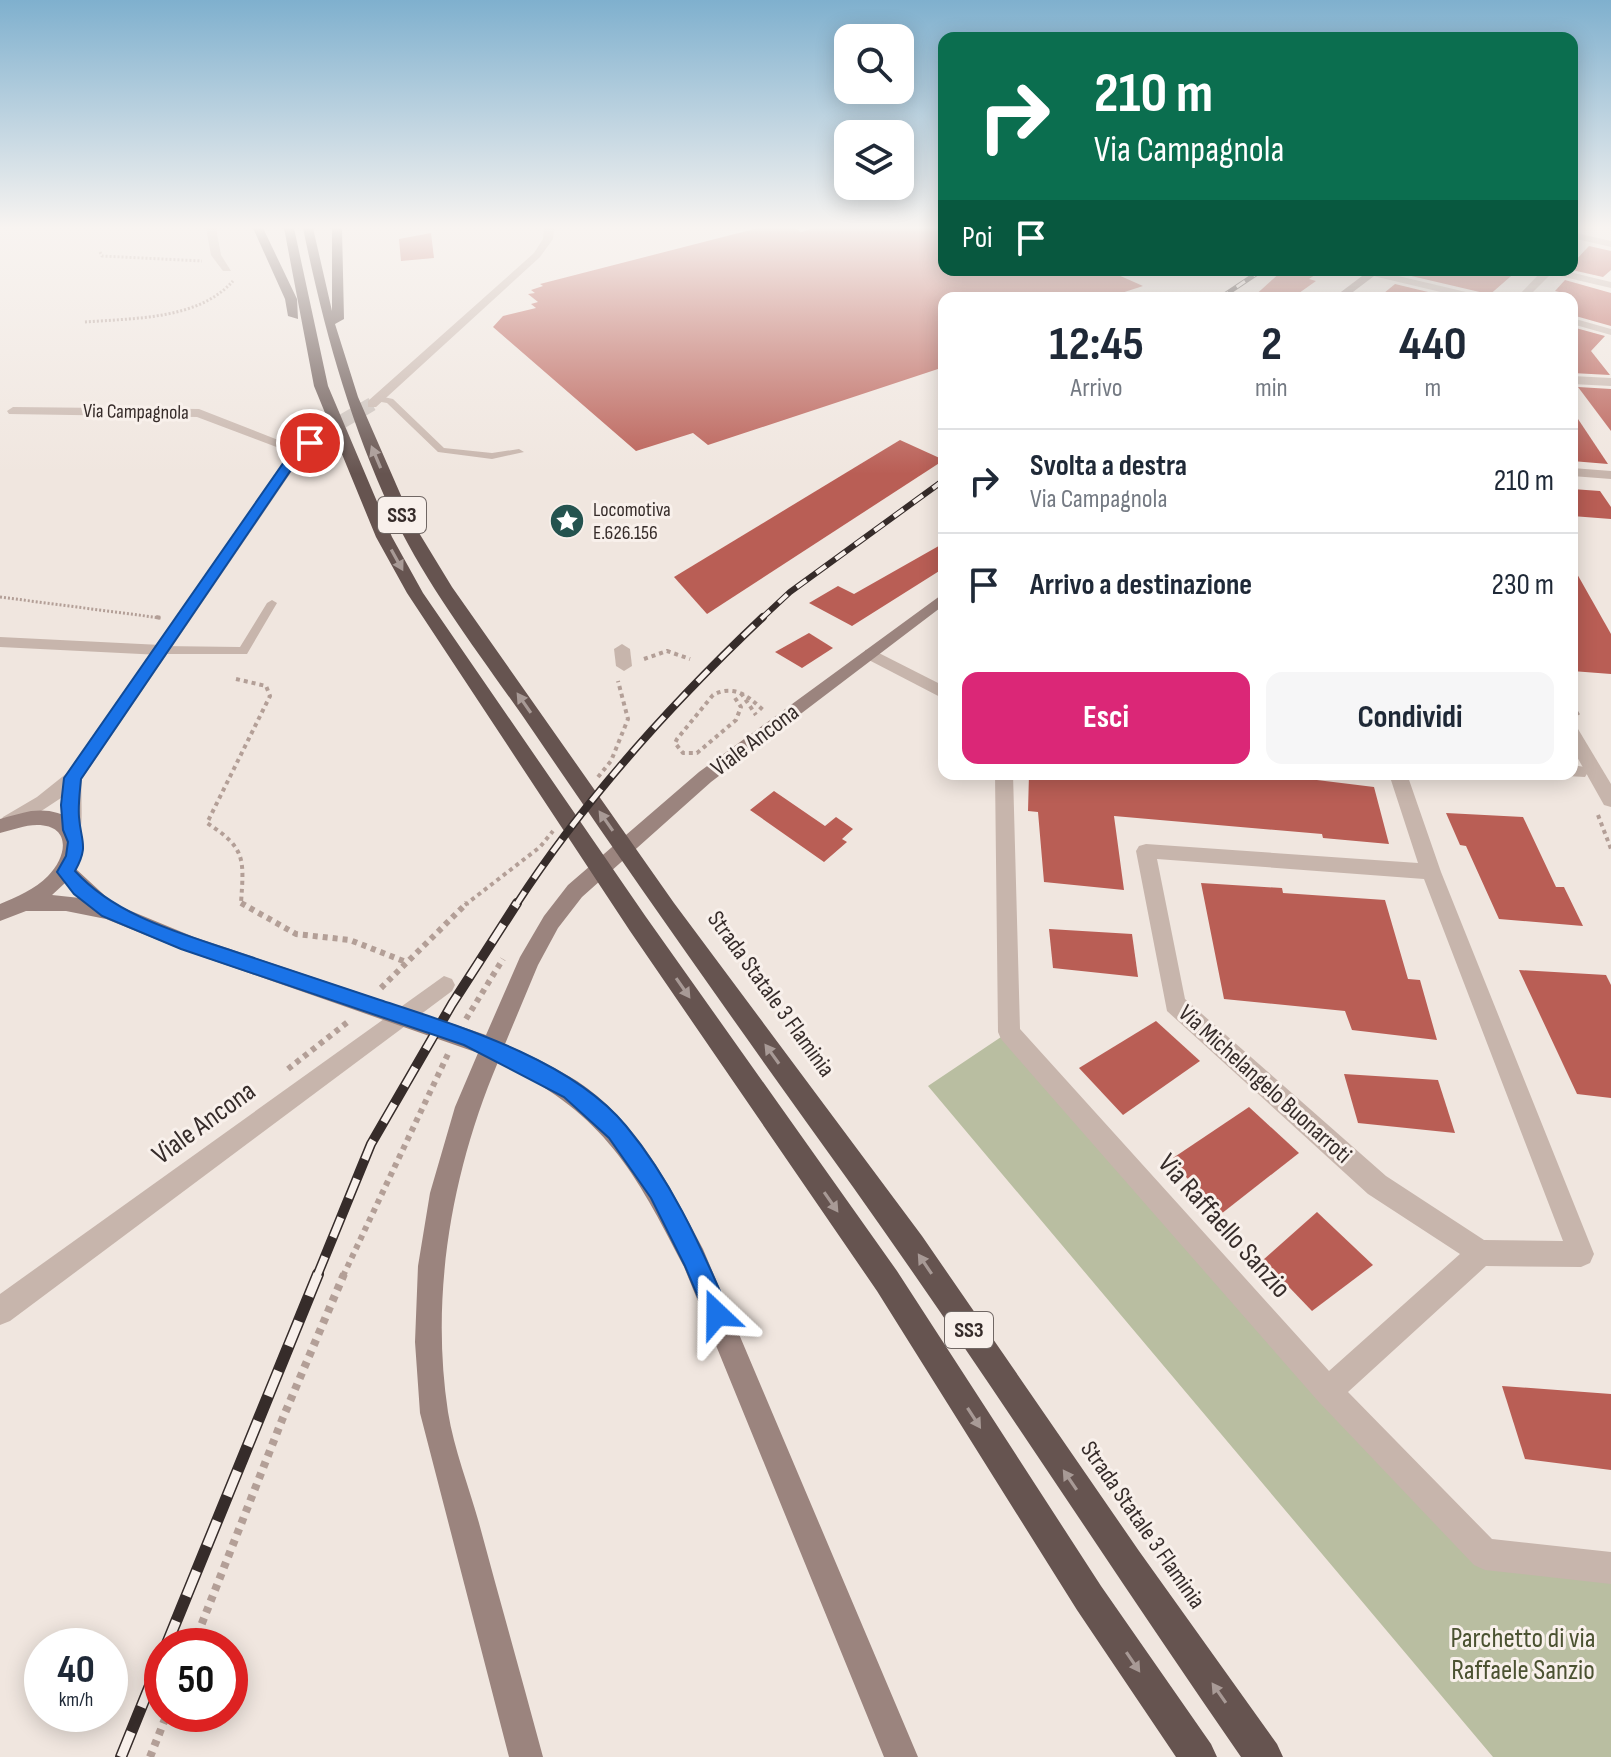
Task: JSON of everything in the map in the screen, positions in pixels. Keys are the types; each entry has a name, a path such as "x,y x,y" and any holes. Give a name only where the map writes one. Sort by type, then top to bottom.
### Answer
{"highway":[{"path":"293,310 303,353 321,386"},
{"name":"SS3","path":"306,310 321,386 384,537 415,593 638,924 887,1281 1089,1598 1198,1757"},
{"name":"Strada Statale 3 Flaminia","path":"326,310 343,371 405,523 444,587 666,909 912,1246 1127,1563 1264,1757"},
{"path":"337,310 345,346 343,371"}],"main road":[{"name":"Viale Ancona","path":"526,1757 434,1413 429,1342 431,1266 443,1193 467,1107 528,963 551,922 575,891 705,777 938,603"},
{"path":"0,913 27,903 49,889 66,872 75,857 77,842 72,830 47,819 5,824"},
{"path":"66,872 81,889 109,911"},
{"path":"27,903 66,903 109,911 187,943 470,1038 571,1090 617,1131 659,1191 694,1258 901,1757"}],"street":[{"path":"375,401 476,310"},
{"path":"1578,323 1611,332"},
{"path":"1578,380 1611,382"},
{"name":"Via Campagnola","path":"13,411 199,413 300,451"},
{"path":"5,824 44,802 73,778 300,451 324,432"},
{"path":"1578,472 1611,475"},
{"path":"0,642 161,650"},
{"path":"871,654 938,690"},
{"path":"1578,743 1611,800"},
{"path":"72,830 73,778"},
{"name":"Via Raffaello Sanzio","path":"1004,780 1009,1032 1328,1391 1485,1554 1611,1568"},
{"path":"1328,1391 1481,1253 1581,1254 1431,872 1400,780"},
{"name":"Via Michelangelo Buonarroti","path":"1431,872 1146,851 1175,1004 1377,1185 1481,1253"},
{"name":"Viale Ancona","path":"0,1311 444,985"}],"lane":[{"path":"375,401 390,401 441,450 492,456 519,452"},
{"path":"161,650 243,651 272,603"}],"path":[{"path":"85,322 164,315 183,310"},
{"path":"0,597 182,619"},
{"path":"618,690 618,680 629,662 667,650 679,652 690,659"},
{"path":"236,679 266,686 270,696 207,823 233,839 244,856 241,903 296,934 350,940 406,962"},
{"path":"593,783 611,761 628,719 612,680"},
{"path":"735,698 741,707 736,720 697,753 683,753 675,743 679,733 710,695 724,689 740,692 750,696 763,710"},
{"path":"740,692 756,715"},
{"path":"378,991 473,897 540,847 558,826"},
{"path":"276,1077 339,1031 359,1011"},
{"path":"150,1757 160,1732"}],"green space":[{"name":"Parchetto di via Raffaele Sanzio","path":"1007,1033 1481,1561 1611,1576 1611,1757 1493,1757 928,1086"}],"building":[{"path":"528,310 938,310 938,369 708,445 693,433 636,451 493,327 503,316"},
{"path":"1578,310 1611,310 1611,326 1578,317"},
{"path":"1578,329 1605,336 1591,351 1610,375 1578,373"},
{"path":"1578,387 1611,389 1611,431"},
{"path":"1578,419 1608,464 1578,462"},
{"path":"900,440 938,457 938,464 707,614 674,577"},
{"path":"1578,489 1600,491 1611,507 1611,519 1578,516"},
{"path":"938,546 938,572 852,626 809,603 838,586 854,594"},
{"path":"1578,576 1611,634 1611,674 1578,671"},
{"path":"809,633 833,648 802,668 775,652"},
{"path":"1029,780 1317,780 1374,787 1389,844 1323,838 1322,834 1114,816 1124,890 1044,882 1038,812 1028,811"},
{"path":"774,791 825,826 836,817 853,829 842,839 847,842 824,862 750,810"},
{"path":"1446,813 1523,817 1556,887 1564,887 1583,926 1499,919 1466,846 1460,845"},
{"path":"1201,883 1282,888 1283,893 1385,900 1408,979 1420,980 1437,1040 1352,1030 1345,1011 1224,999"},
{"path":"1049,929 1132,934 1138,977 1053,968"},
{"path":"1519,970 1606,975 1611,985 1611,1098 1577,1094"},
{"path":"1156,1021 1200,1061 1123,1115 1079,1068"},
{"path":"1344,1074 1438,1080 1455,1133 1358,1123"},
{"path":"1249,1107 1299,1153 1221,1214 1170,1160"},
{"path":"1317,1212 1373,1265 1312,1311 1263,1260"},
{"path":"1502,1386 1611,1394 1611,1470 1525,1459"}],"tunnel":[{"path":"324,432 372,404"}],"railway":[{"path":"761,619 790,592 938,484"},
{"path":"516,905 600,790 663,718 761,619"},
{"path":"317,1276 371,1144 452,1004 517,903"},
{"path":"173,1628 318,1274"},
{"path":"121,1757 144,1700"}],"place":[{"name":"Locomotiva E.626.156","path":"567,521"}],"route":[{"path":"310,443 289,465 73,778 70,805 72,830 77,842 75,857 66,872 81,889 109,911 187,943 470,1038 571,1090 617,1131 659,1191 694,1258 717,1314"}]}
